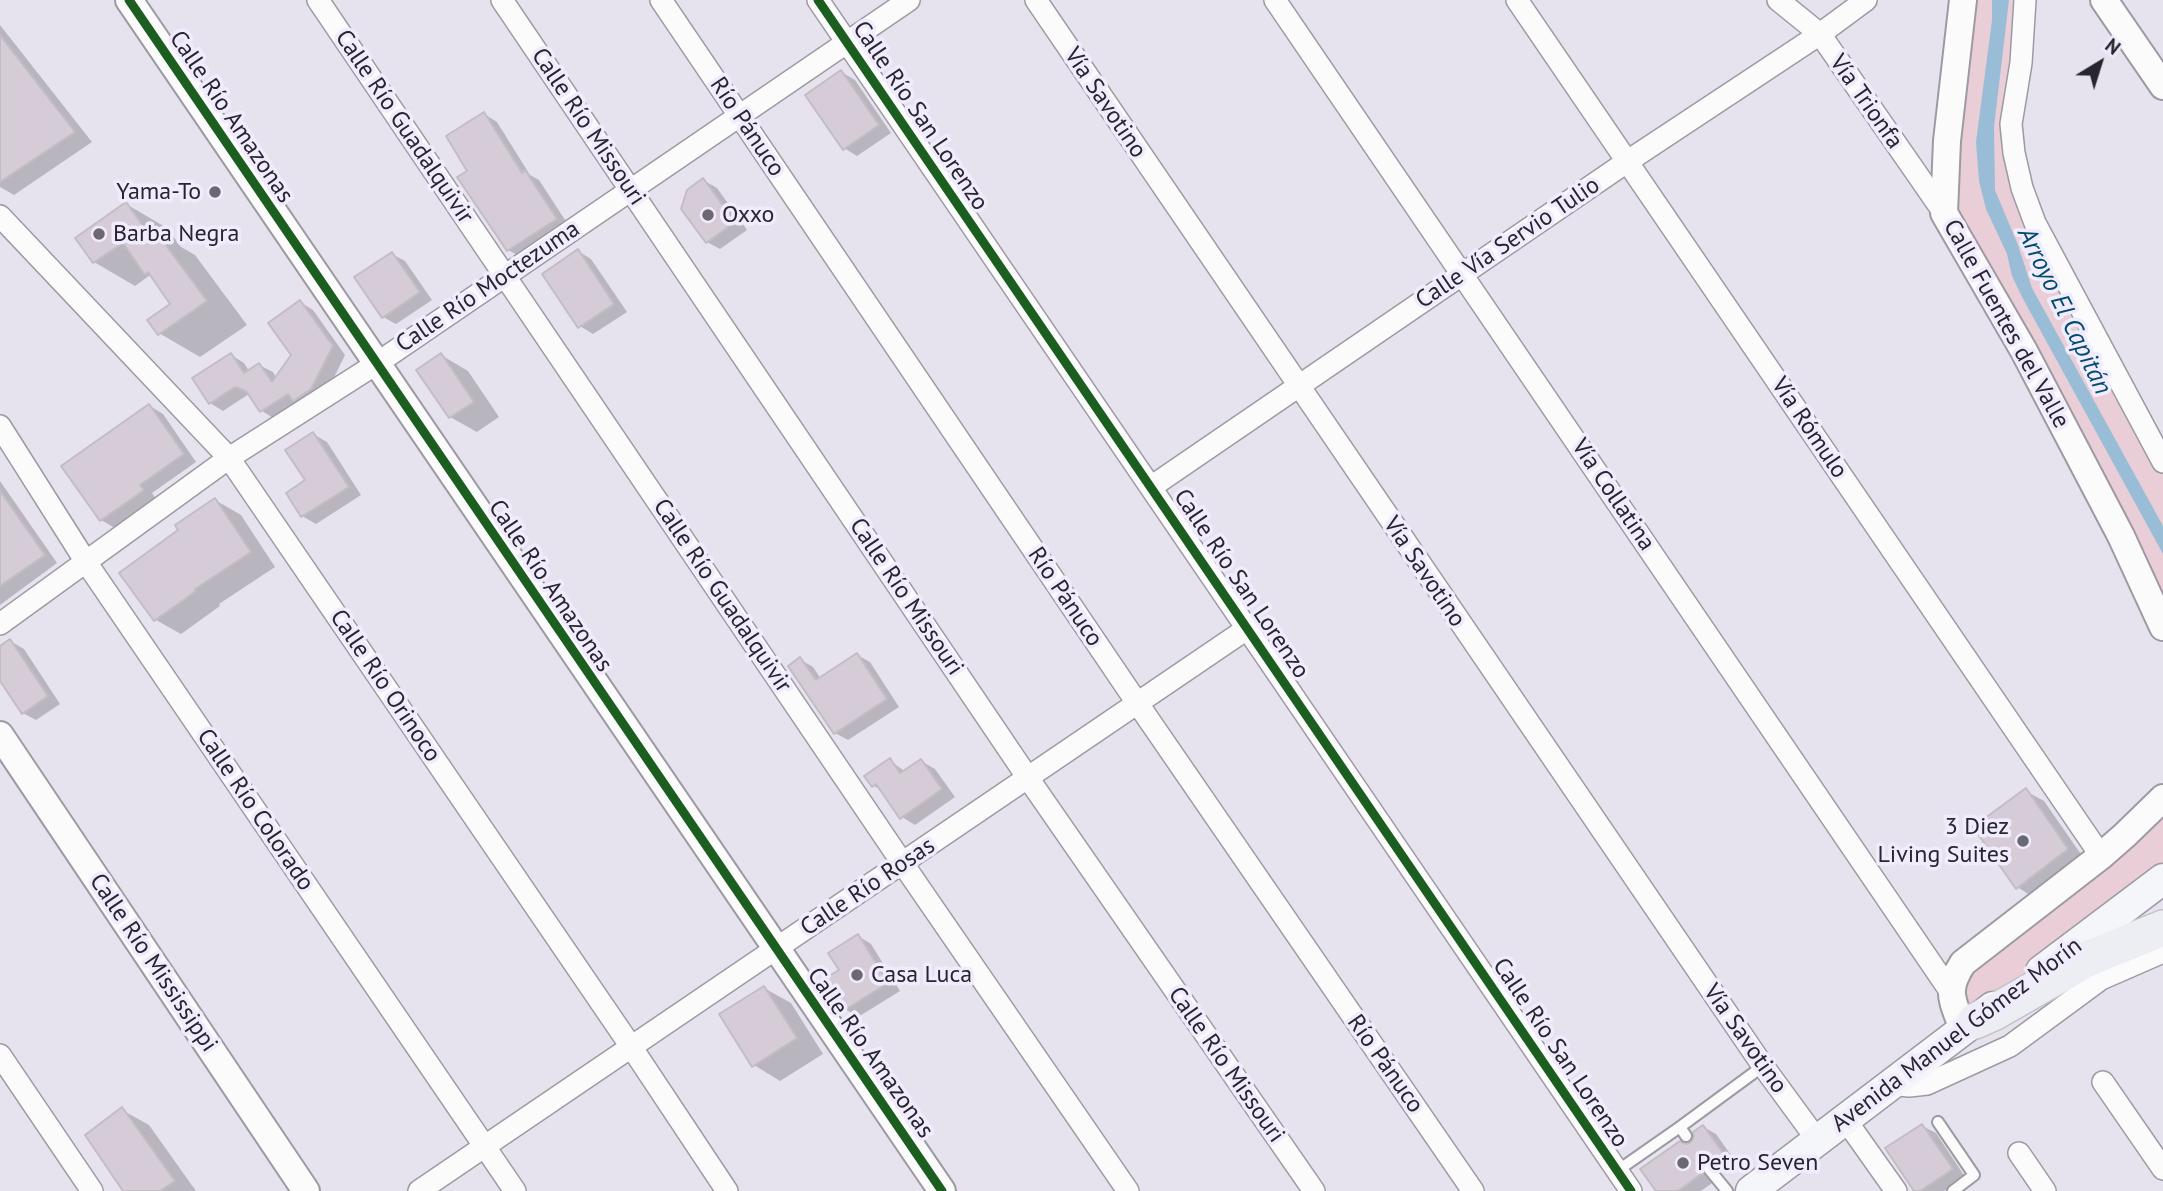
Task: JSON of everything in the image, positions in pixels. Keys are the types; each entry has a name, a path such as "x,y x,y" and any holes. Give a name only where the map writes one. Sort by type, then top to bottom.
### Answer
{"highway":[{"path":"1969,1026 2087,959 2131,939 2163,929"}],"main road":[{"name":"Avenida Manuel Gómez Morín","path":"1751,1191 2163,879"}],"street":[{"name":"Calle Río Amazonas","path":"129,0 942,1191"},
{"name":"Calle Río Guadalquivir","path":"318,0 903,864 1128,1191"},
{"name":"Calle Río Missouri","path":"502,0 1028,778 1314,1191"},
{"name":"Río Pánuco","path":"661,0 1138,704 1473,1191"},
{"name":"Calle Río San Lorenzo","path":"818,0 1631,1191"},
{"name":"Calle Río Moctezuma","path":"0,624 229,458 376,364 909,0"},
{"name":"Vía Savotino","path":"1035,0 1763,1066 1818,1140"},
{"name":"Vía Collatina","path":"1275,0 1950,991"},
{"name":"Vía Rómulo","path":"1517,0 2101,856"},
{"name":"Vía Trionfa","path":"1778,0 1820,34 1944,213"},
{"name":"Calle Vía Servio Tulio","path":"1152,487 1628,161 1820,34 1866,0"},
{"name":"Calle Fuentes del Valle","path":"1963,0 1947,141 1944,213 2024,351 2121,536 2163,627"},
{"path":"2025,0 2021,63 2011,124 2022,188 2035,222 2163,462"},
{"path":"2104,0 2163,86"},
{"name":"Calle Río Orinoco","path":"0,216 229,458 727,1191"},
{"name":"Calle Río Colorado","path":"0,426 86,562 515,1191"},
{"name":"Calle Río Rosas","path":"419,1191 1248,628"},
{"name":"Calle Río Mississippi","path":"0,735 306,1191"},
{"path":"1969,1026 1950,991 1963,963 2101,856 2163,798"},
{"path":"1892,1084 1927,1084 2010,1046 2101,979 2163,952"},
{"path":"0,1055 92,1191"},
{"path":"2103,1082 2163,1169"},
{"path":"1845,1119 1896,1191"},
{"path":"2019,1153 2045,1191"}],"lane":[{"path":"1617,1171 1683,1132 1763,1066"},
{"path":"1938,1122 1974,1176 1953,1191"},
{"path":"1709,1169 1727,1191"}],"shaded area":[{"path":"1963,0 2025,0 2021,63 2022,188 2163,462 2163,627 1944,213"},
{"path":"2163,798 2163,879 1963,1030 1963,963"}],"water":[{"path":"1992,0 2009,0 1994,127 1995,190 2032,288 2163,526 2163,554 2022,297 2012,276 2007,254 1986,209 1979,181 1976,142 1992,20"}],"building":[{"path":"0,35 75,132 0,182"},
{"path":"841,70 879,125 843,150 805,95"},
{"path":"484,112 522,173 525,170 557,219 507,251 457,177 467,171 446,136"},
{"name":"Oxxo","path":"703,178 735,222 706,243 681,209 687,190"},
{"path":"126,202 148,233 154,229 207,301 158,335 147,320 170,304 148,272 145,275 123,243 93,263 75,238"},
{"path":"578,249 614,304 578,328 542,274"},
{"path":"392,252 420,292 382,318 354,277"},
{"path":"300,300 333,346 311,389 293,401 288,394 260,412 246,391 235,387 209,404 192,378 231,353 244,373 259,363 272,382 291,355 268,323"},
{"path":"441,353 474,402 449,418 416,370"},
{"path":"149,404 184,454 140,485 144,490 100,521 61,466"},
{"path":"313,432 349,487 301,517 286,493 305,480 285,450"},
{"path":"0,491 45,555 0,586"},
{"path":"215,498 251,552 195,589 196,591 154,621 119,573 178,530 175,525"},
{"path":"10,639 48,696 22,714 0,681 0,646"},
{"path":"857,653 887,699 834,734 788,666 800,657 816,680"},
{"path":"890,758 900,773 921,759 942,789 900,819 876,784 872,787 864,776"},
{"path":"2026,788 2068,849 2016,889 1973,827"},
{"name":"Casa Luca","path":"858,934 888,983 843,1011 824,979 839,970 828,953"},
{"path":"764,986 797,1038 752,1067 719,1014"},
{"path":"122,1107 175,1181 160,1191 123,1191 85,1135"},
{"path":"1922,1124 1953,1169 1920,1191 1914,1191 1885,1148"},
{"name":"Petro Seven","path":"1703,1125 1726,1157 1715,1164 1711,1161 1705,1163 1701,1167 1703,1173 1678,1191 1656,1191 1640,1169 1680,1141 1686,1144 1691,1142 1693,1132"}],"cycle path":[{"path":"129,0 942,1191"},
{"path":"818,0 1631,1191"}],"place":[{"name":"Yama-To","path":"215,192"},
{"name":"Oxxo","path":"708,215"},
{"name":"Barba Negra","path":"99,234"},
{"name":"3 Diez Living Suites","path":"2023,841"},
{"name":"Casa Luca","path":"857,975"},
{"name":"Petro Seven","path":"1683,1163"}],"water label":[{"name":"Arroyo El Capitán","path":"2064,311"}]}
